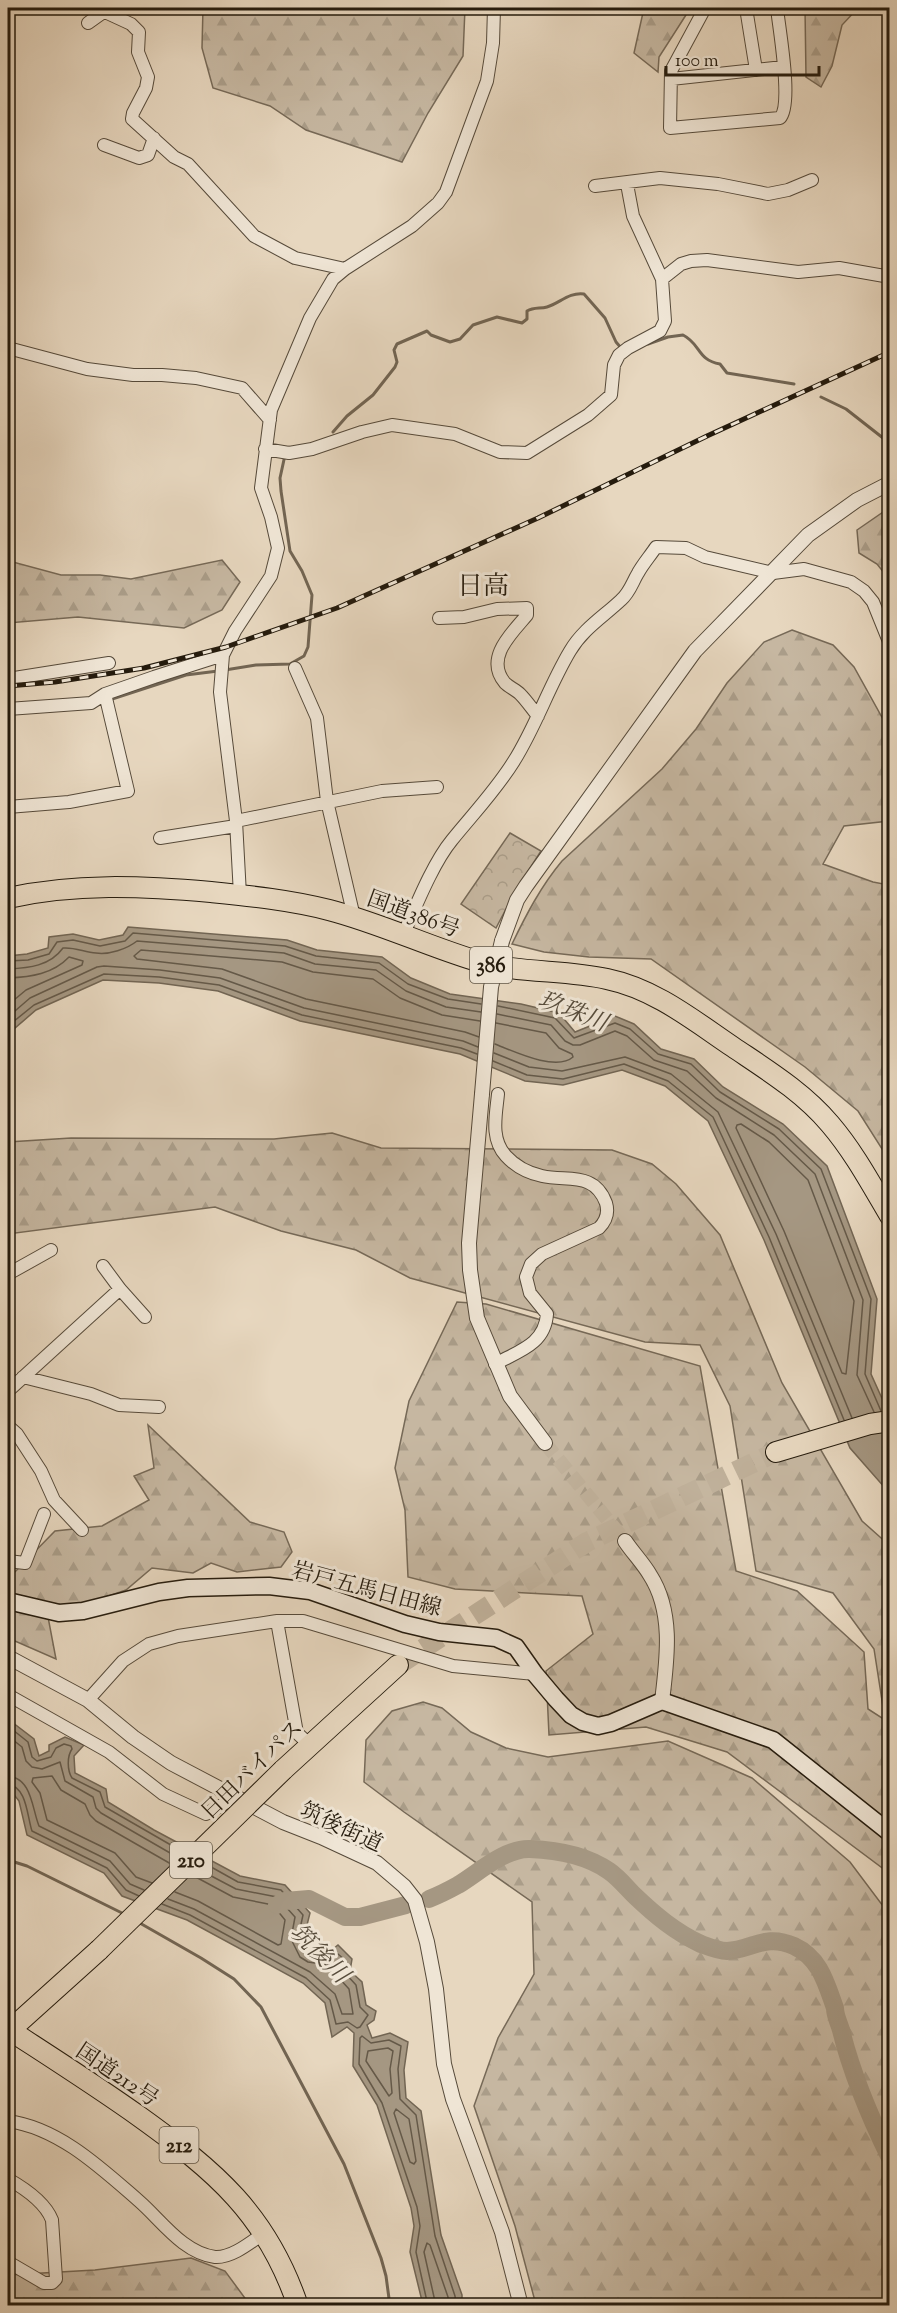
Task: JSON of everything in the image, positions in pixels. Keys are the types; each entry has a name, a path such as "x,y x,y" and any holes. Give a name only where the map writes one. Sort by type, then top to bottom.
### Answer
{"highway":[{"name":"国道386号","path":"8,897 56,889 110,886 240,895 319,908 354,917 493,965 607,979 630,985 667,1002 773,1074 818,1109 847,1145 890,1216"},
{"path":"776,1452 806,1441 890,1421"},
{"name":"日田バイパス","path":"9,2032 99,1950 283,1770 398,1665"},
{"name":"国道212号","path":"9,2032 111,2097 194,2156 221,2180 264,2233 281,2264 298,2306"}],"main road":[{"name":"岩戸五馬日田線","path":"8,1600 59,1614 83,1611 159,1592 188,1588 268,1586 310,1591 405,1624 428,1630 496,1638 516,1647 534,1674 571,1715 583,1722 597,1726 611,1723 662,1701"},
{"path":"662,1701 772,1740 890,1833"}],"street":[{"path":"240,895 236,823 220,692 221,676 223,659 235,631 271,576 278,548 261,488 271,410 310,318 333,279 412,226 438,203 446,192 487,81 493,43 494,8"},
{"path":"705,8 671,71 670,128 780,118 784,114 787,98 777,8"},
{"path":"746,8 756,70"},
{"path":"88,23 107,10 139,32 138,52 148,76 146,88 132,119 174,157 188,164 254,236 295,258 345,269"},
{"path":"671,79 783,67"},
{"path":"104,145 139,158 148,155 154,138"},
{"path":"595,186 627,184 660,178 718,184 768,194 788,190 812,180"},
{"path":"265,449 284,452 312,449 362,432 393,425 454,434 500,452 527,453 588,415 611,395 614,365 623,352 663,328 665,314 662,279 633,216 627,184"},
{"path":"662,279 681,264 707,260 798,272 839,268 890,277"},
{"path":"8,348 87,369 133,375 196,378 242,388 270,420"},
{"path":"544,1443 510,1396 495,1364 477,1318 470,1270 469,1243 491,987 502,941 517,900 526,886 696,651 808,535 857,500 890,483"},
{"path":"404,933 440,857 482,806 512,764 570,651 585,630 632,588 638,572 656,547 686,548 705,557 772,573 804,569 851,582 864,591 873,602 890,644"},
{"path":"439,618 464,617 497,609 527,608 528,615 501,646 497,660 505,683 520,694 538,716"},
{"path":"8,709 107,699 223,659"},
{"path":"8,679 109,663"},
{"path":"295,668 317,718 327,801 354,917"},
{"path":"8,807 69,802 128,791 107,699"},
{"path":"160,838 327,801 382,791 437,787"},
{"path":"495,1364 524,1349 540,1337 546,1326 547,1314 530,1293 526,1277 531,1264 542,1254 599,1228 606,1221 607,1207 601,1193 590,1184 573,1177 544,1177 523,1170 505,1156 494,1133 498,1094"},
{"path":"8,1274 51,1250"},
{"path":"103,1266 145,1317"},
{"path":"8,1391 120,1289"},
{"path":"23,1377 91,1394 119,1405 159,1407"},
{"path":"8,1426 17,1434 41,1471 54,1500 82,1530"},
{"path":"8,1561 25,1563 44,1514"},
{"path":"625,1542 651,1577 664,1610 669,1649 662,1701"},
{"path":"277,1621 297,1733 310,1745"},
{"path":"88,1700 123,1661 148,1644 178,1636 277,1621 303,1621 453,1666 534,1674"},
{"name":"筑後街道","path":"8,1657 88,1700 133,1737 171,1763 284,1822 377,1863 404,1886 416,1900 436,1989 444,2064 457,2110 502,2232 521,2306"},
{"path":"8,1695 110,1752 163,1794 206,1814 236,1797"},
{"path":"8,2121 21,2122 45,2131 86,2157 138,2200 177,2238 201,2253 218,2257 233,2253 264,2233"},
{"path":"8,2179 18,2184 49,2212 52,2220 56,2279 52,2283 44,2283 8,2262"}],"green space":[{"path":"203,8 465,8 463,56 428,113 402,162 306,130 270,106 213,88 202,48"},
{"path":"644,8 686,8 686,15 659,57 658,72 634,53"},
{"path":"805,8 858,8 842,25 832,66 821,87 806,77"},
{"path":"889,508 889,579 877,564 859,553 857,530"},
{"path":"222,560 240,582 222,610 184,628 78,617 8,623 8,564 13,562 61,575 100,575 131,579"},
{"path":"792,630 833,645 854,667 889,730 889,821 844,826 823,864 873,882 889,885 889,1160 858,1111 805,1067 651,959 589,957 544,952 512,944 534,901 562,861 662,769 696,729 727,683 764,642"},
{"path":"510,833 541,851 516,890 496,928 461,904"},
{"path":"332,1133 381,1148 612,1150 652,1164 676,1184 720,1235 782,1383 862,1521 889,1545 889,1873 727,1752 646,1727 549,1735 546,1671 593,1634 582,1596 455,1589 408,1577 405,1510 395,1468 409,1401 457,1302 486,1304 700,1366 736,1571 797,1591 864,1652 868,1709 885,1720 874,1649 833,1593 756,1571 730,1406 700,1345 645,1342 410,1278 356,1250 281,1231 215,1207 8,1234 8,1142 71,1138 274,1139"},
{"path":"148,1425 250,1522 284,1532 292,1552 281,1567 237,1572 211,1563 193,1573 152,1568 126,1590 48,1617 56,1659 8,1638 8,1579 55,1531 102,1526 149,1500 134,1476 154,1468"},
{"path":"423,1702 442,1708 471,1732 506,1748 548,1757 668,1741 752,1778 850,1862 889,1914 889,2305 536,2305 515,2226 474,2106 498,2038 534,1974 532,1902 364,1782 366,1740 392,1711"},
{"path":"191,2258 225,2271 250,2305 8,2306 8,2275 95,2270"}],"water":[{"path":"128,927 287,940 317,950 382,957 411,978 450,994 521,1004 559,1013 575,1032 615,1016 634,1024 661,1049 694,1059 723,1087 783,1124 827,1166 877,1299 871,1374 889,1414 889,1499 886,1489 850,1448 764,1240 708,1121 665,1086 622,1070 563,1085 525,1081 460,1054 300,1021 218,991 159,983 103,980 36,1010 8,1034 8,956 48,948 49,937 73,934 99,940 123,935"},
{"name":"筑後川","path":"8,1719 34,1739 39,1756 49,1751 49,1745 65,1737 84,1745 74,1756 75,1773 106,1789 108,1802 154,1830 240,1876 285,1885 310,1913 304,1937 310,1949 329,1952 338,1945 352,1959 350,1971 362,1982 366,2005 376,2011 374,2020 367,2025 372,2038 390,2033 408,2042 404,2070 406,2098 421,2111 441,2235 462,2295 462,2305 423,2305 410,2252 414,2226 411,2208 377,2105 353,2066 354,2033 347,2027 332,2037 325,2003 303,1983 187,1920 122,1896 104,1873 27,1835 19,1801 8,1787"}],"waterway":[{"path":"333,432 347,416 373,395 395,367 397,362 394,350 397,344 427,331 431,335 450,342 460,339 473,325 497,317 522,323 527,319 527,311 547,307 569,296 584,294 605,318 616,342 622,349"},
{"path":"648,344 683,335 707,359 720,364 727,373 794,384"},
{"path":"821,397 846,409 883,438"},
{"path":"225,670 256,665 290,664 304,656 308,647 312,595 290,551 280,478 285,455"},
{"path":"109,700 186,675 218,671"},
{"path":"429,1899 458,1885 492,1862 511,1853 530,1849 550,1851 581,1857 609,1871 674,1929 701,1944 727,1951 775,1941 784,1942 803,1951 816,1964 825,1981 850,2063 890,2158"},
{"path":"8,1860 27,1866 124,1914"},
{"path":"277,1905 285,1901 309,1899 345,1917 360,1917 406,1905"},
{"path":"138,1922 234,1979 261,2007 344,2164 381,2258 390,2306"}],"tunnel":[{"path":"545,1443 625,1541"},
{"path":"398,1665 587,1542 776,1452"}],"railway":[{"path":"8,686 55,682 144,668 226,647 337,608 538,518 707,436 890,352"}],"district":[{"name":"日高","path":"483,585"}],"water label":[{"name":"玖珠川","path":"573,1011"}]}
